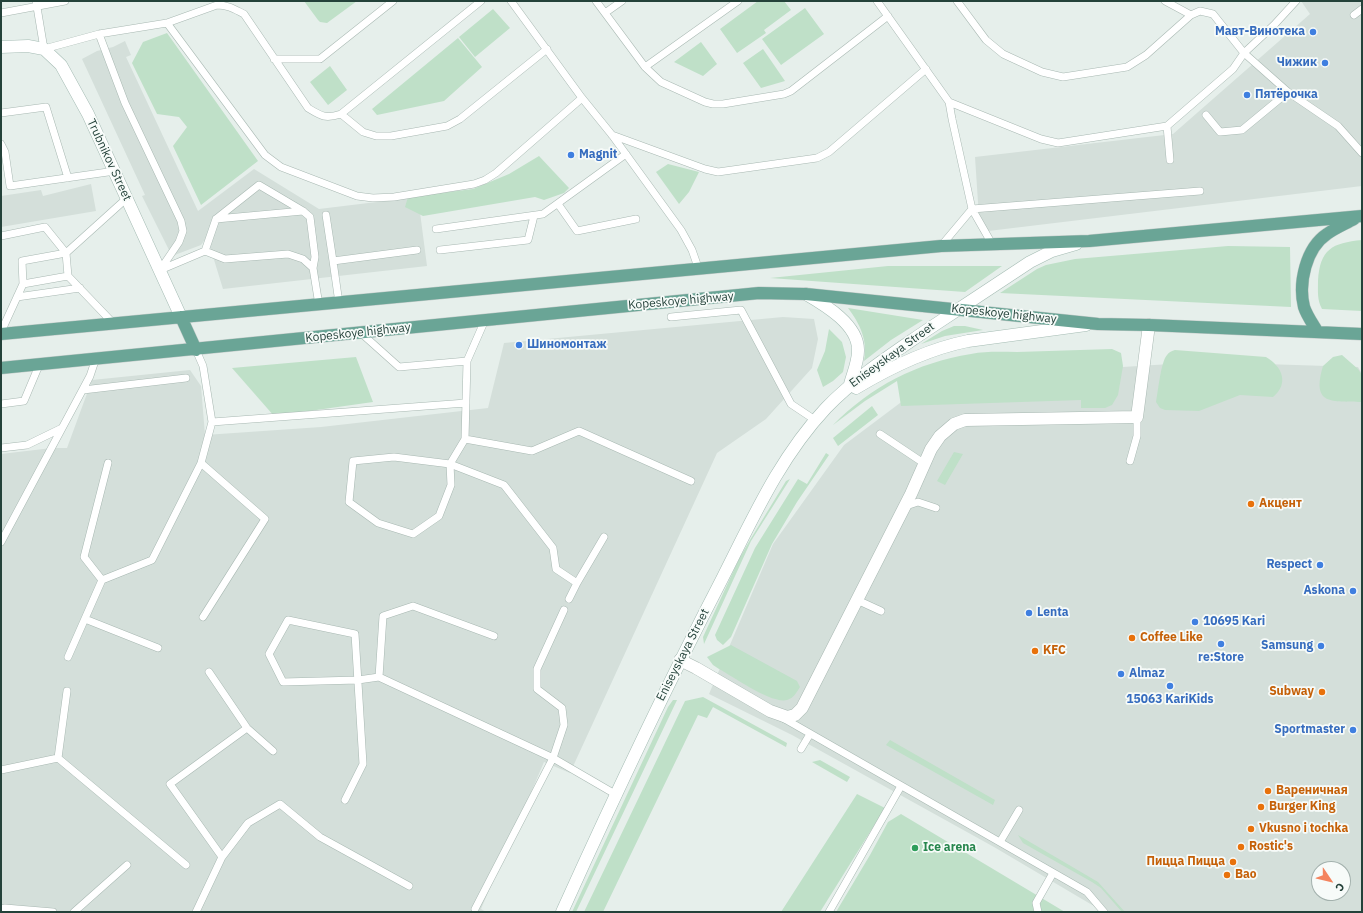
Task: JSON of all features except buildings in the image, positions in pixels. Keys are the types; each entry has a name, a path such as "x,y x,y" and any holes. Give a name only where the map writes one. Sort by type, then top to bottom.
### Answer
{"main road":[{"path":"1,333 181,318 941,246 1089,241 1360,216"},
{"path":"1317,332 1304,306 1303,281 1307,260 1314,247 1326,234 1360,216"},
{"name":"Kopeskoye highway","path":"1,368 40,363 196,350 759,293 806,294 1098,324 1362,334"},
{"path":"181,318 196,350"}],"street":[{"path":"1,47 28,46 44,49"},
{"name":"Trubnikov Street","path":"44,49 56,59 66,72 88,114 128,198 181,318"},
{"name":"Eniseyskaya Street","path":"562,912 615,794 680,660 766,493 791,450 815,420 850,384 890,355 1030,262 1052,250 1089,241"},
{"path":"806,294 828,307 846,324 854,336 858,349 858,355 850,384"},
{"name":"Eniseyskaya Street","path":"825,409 877,376 909,360 952,344 1098,324"},
{"path":"680,660 770,711 787,717 795,715 802,708 905,506 931,449 940,436 954,424 965,420 1137,417 1149,325"}],"lane":[{"path":"1,13 37,4 65,1"},
{"path":"274,59 320,59 393,1"},
{"path":"37,4 44,49 99,34 167,23 217,5 225,5 233,8 244,14 308,108 321,116 331,117 341,114 481,1"},
{"path":"511,1 582,98 612,135 681,230 692,250 699,270"},
{"path":"596,1 645,67 661,82 705,102 713,104 723,104 784,94 797,86 888,16"},
{"path":"605,13 622,1"},
{"path":"645,67 738,1"},
{"path":"877,1 950,102 952,118 972,209 992,244"},
{"path":"957,1 986,40 1003,54 1042,72 1063,77 1127,67 1146,55 1191,15 1200,10 1213,14 1244,53 1288,92 1338,126 1362,153"},
{"path":"1165,1 1191,15"},
{"path":"950,102 1041,139 1058,142 1167,126 1233,69 1244,53 1274,25 1294,2"},
{"path":"1354,15 1362,9"},
{"path":"167,23 265,155 281,167 357,196 373,198 394,197 474,184 485,180 496,173 582,98"},
{"path":"99,34 125,103 181,220 183,231 179,242 160,270"},
{"path":"341,114 363,132 376,136 391,136 447,126 460,118 547,50"},
{"path":"612,135 705,169 718,172 817,158 829,152 926,69"},
{"path":"1206,115 1220,132 1242,130 1288,92"},
{"path":"1,114 46,107 68,178"},
{"path":"1167,126 1170,160"},
{"path":"1,144 5,152 10,186 115,171"},
{"path":"436,229 544,214 626,154"},
{"path":"205,251 216,218 259,185 303,211 310,217 315,257 313,268 319,305"},
{"path":"941,246 972,209 1200,191"},
{"path":"1,333 23,284 22,261 66,253 128,198"},
{"path":"558,204 577,231 636,219"},
{"path":"216,218 303,211"},
{"path":"326,215 339,303"},
{"path":"440,250 528,240 534,216"},
{"path":"1,236 45,227 66,253 68,276 114,323"},
{"path":"333,261 417,250"},
{"path":"160,270 205,251 226,259 288,254 303,259 313,268"},
{"path":"23,284 68,276"},
{"path":"17,297 80,288"},
{"path":"671,317 741,310 791,404 815,420"},
{"path":"485,320 467,361 465,439 450,464 451,485 439,516 413,534 378,523 349,502 353,461 394,458 450,464 504,485 553,548 556,569 577,583"},
{"path":"361,333 399,367 467,361"},
{"path":"68,657 102,580 152,560 201,463 212,422 203,366 196,350"},
{"path":"1,542 83,390 90,376 96,358"},
{"path":"1,404 24,401 40,363"},
{"path":"83,390 186,378"},
{"path":"212,422 466,402"},
{"path":"1130,461 1137,436 1137,417"},
{"path":"1,448 27,445 62,428"},
{"path":"465,439 532,451 579,430 691,481"},
{"path":"880,434 925,464"},
{"path":"102,580 84,557 108,463"},
{"path":"201,463 265,519 203,617"},
{"path":"905,506 918,502 936,508"},
{"path":"569,599 604,537"},
{"path":"857,600 881,611"},
{"path":"379,677 383,616 414,606 494,636"},
{"path":"475,909 553,758 564,725 562,708 537,689 537,669 564,610"},
{"path":"85,619 158,648"},
{"path":"345,800 363,764 358,680 354,634 288,620 269,654 283,682 358,680 379,677 553,758 615,794"},
{"path":"209,672 247,728 273,751"},
{"path":"58,758 67,692"},
{"path":"770,711 1087,892 1104,912"},
{"path":"222,857 170,784 247,728"},
{"path":"801,749 810,734"},
{"path":"1,770 58,758"},
{"path":"58,758 186,865"},
{"path":"829,912 901,786"},
{"path":"196,912 222,857 248,822 280,804 320,837 410,886"},
{"path":"1000,842 1019,810"},
{"path":"74,912 128,865"},
{"path":"1038,912 1036,903 1053,873"},
{"path":"1,909 5,908 53,912"}],"shaded area":[{"path":"1301,1 1362,1 1362,186 980,232 975,157 1173,134 1310,14"},
{"path":"125,41 131,55 126,57 198,211 254,169 319,209 418,197 427,266 223,289 207,237 201,245 172,256 142,196 145,195 82,59 97,51 113,47"},
{"path":"91,184 96,211 1,227 1,196 41,190 43,196"},
{"path":"783,317 814,319 818,339 812,368 766,419 717,453 570,773 544,762 481,909 486,912 1,912 1,454 52,448 67,448 92,380 190,370 201,386 205,435 321,427 488,408 504,343"},
{"name":"Almaz","path":"1202,362 1358,367 1362,374 1362,912 1104,912 994,847 792,735 709,694 773,544 844,445 932,379"}],"green space":[{"path":"304,1 357,1 327,23 320,22"},
{"path":"758,1 784,1 791,10 764,30 766,33 737,53 720,29"},
{"path":"805,8 824,34 781,65 762,39"},
{"path":"493,9 510,28 475,57 459,37"},
{"path":"167,33 258,161 201,205 173,146 187,127 179,117 157,114 132,63 143,42"},
{"path":"458,38 482,67 444,101 377,115 372,109"},
{"path":"701,42 717,64 703,76 674,62"},
{"path":"763,49 785,81 761,88 743,63"},
{"path":"330,66 347,90 328,105 310,82"},
{"path":"539,156 569,188 564,193 544,200 535,197 423,216 405,207 408,197 473,189 509,174"},
{"path":"668,164 699,172 689,192 679,204 656,172"},
{"path":"1362,240 1362,311 1322,309 1320,306 1318,292 1318,281 1319,270 1325,255 1335,246"},
{"path":"1228,246 1290,247 1291,307 1000,293 1037,269 1046,265 1075,259"},
{"path":"888,266 1002,266 965,292 770,278"},
{"path":"848,308 923,320 891,340 864,361 864,339 856,320"},
{"path":"954,326 965,326 983,330 945,336 921,344 942,331"},
{"path":"829,329 842,342 846,357 843,372 823,387 817,370 825,351"},
{"path":"1112,349 1121,353 1123,366 1118,395 1112,405 1105,408 1081,408 1081,400 901,406 897,381 865,401 833,425 848,411 879,388 896,378 932,363 951,358 988,352"},
{"path":"1175,350 1266,357 1277,366 1280,371 1282,376 1281,387 1273,397 1240,395 1199,411 1165,410 1160,408 1156,402 1161,370 1165,358 1169,353"},
{"path":"1342,355 1358,369 1362,375 1362,402 1333,401 1322,395 1320,379 1323,366 1333,357"},
{"path":"356,357 373,402 274,416 232,368"},
{"path":"872,406 878,415 838,446 833,438"},
{"path":"954,452 963,454 945,485 937,481"},
{"path":"826,453 829,455 797,502 772,544 731,637 723,645 717,640 715,635 755,548 798,479 807,484"},
{"path":"790,479 751,541 704,644 703,637 739,559 786,481"},
{"path":"731,645 797,681 800,687 795,695 787,700 772,698 753,689 713,665 707,657"},
{"path":"703,697 787,743 786,747 713,707 707,718 698,715 603,912 584,912 685,701"},
{"path":"673,700 677,700 576,912 572,912 668,707"},
{"path":"890,740 995,800 993,805 886,745"},
{"path":"820,760 850,777 847,782 812,762"},
{"path":"857,794 885,808 820,912 781,912"},
{"name":"Ice arena","path":"901,814 1065,912 836,912 888,822"},
{"path":"1018,835 1098,882 1125,912 1122,912 1101,888 1023,843"}],"place":[{"name":"Мавт-Винотека","path":"1313,32"},
{"name":"Чижик","path":"1325,63"},
{"name":"Пятёрочка","path":"1247,95"},
{"name":"Magnit","path":"571,155"},
{"name":"Шиномонтаж","path":"519,345"},
{"name":"Акцент","path":"1251,504"},
{"name":"Respect","path":"1320,565"},
{"name":"Askona","path":"1353,591"},
{"name":"Lenta","path":"1029,613"},
{"name":"10695 Kari","path":"1195,622"},
{"name":"Coffee Like","path":"1132,638"},
{"name":"re:Store","path":"1221,644"},
{"name":"Samsung","path":"1321,646"},
{"name":"KFC","path":"1035,651"},
{"name":"Almaz","path":"1121,674"},
{"name":"15063 KariKids","path":"1170,686"},
{"name":"Subway","path":"1322,692"},
{"name":"Sportmaster","path":"1353,730"},
{"name":"Вареничная","path":"1268,791"},
{"name":"Burger King","path":"1261,807"},
{"name":"Vkusno i tochka","path":"1251,829"},
{"name":"Rostic's","path":"1241,847"},
{"name":"Ice arena","path":"915,848"},
{"name":"Пицца Пицца","path":"1233,862"},
{"name":"Bao","path":"1227,875"}]}
